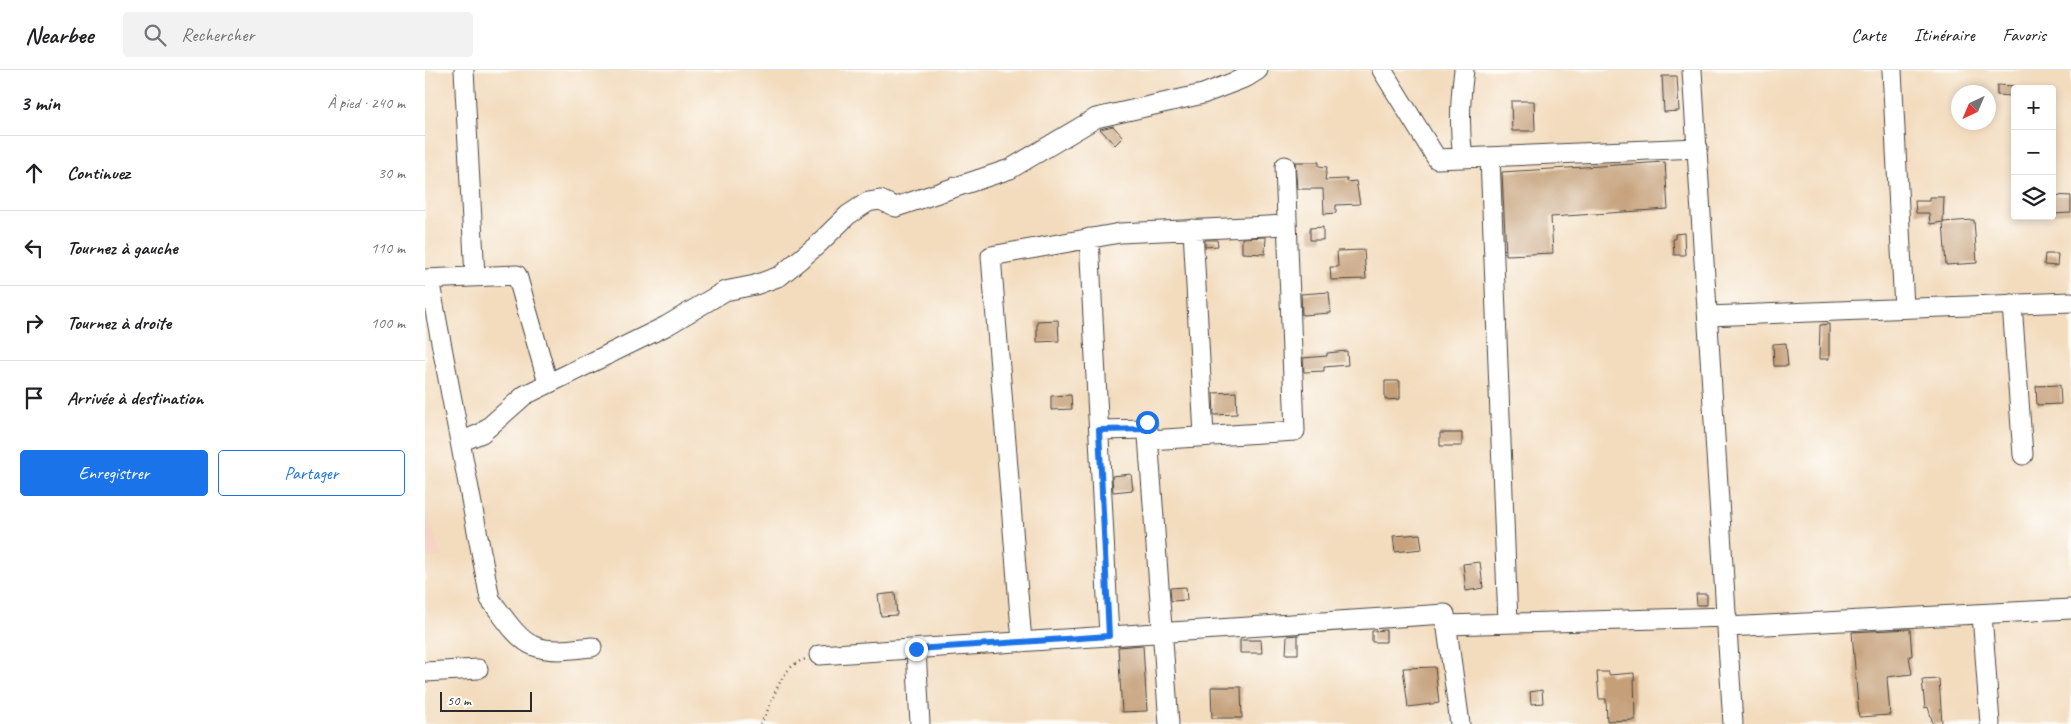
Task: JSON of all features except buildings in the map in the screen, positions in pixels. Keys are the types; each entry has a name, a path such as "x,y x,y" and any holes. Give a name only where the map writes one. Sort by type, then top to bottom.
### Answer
{"street":[{"path":"463,70 475,277"},
{"path":"460,442 482,433 525,395 666,326 725,291 780,276 815,247 848,215 868,202 880,200 896,207 1010,169 1097,118 1203,94 1247,77 1258,70"},
{"path":"1382,70 1437,159 1698,148"},
{"path":"1463,158 1460,138 1461,92 1464,70"},
{"path":"1692,70 1733,724"},
{"path":"1892,70 1904,308"},
{"path":"1490,157 1508,623"},
{"path":"1099,430 1148,430 1204,436 1295,431 1285,166"},
{"path":"1022,642 991,256 1120,233 1287,225"},
{"path":"1193,229 1204,436"},
{"path":"1089,238 1109,636"},
{"path":"548,383 517,275 427,279 490,598 513,629 533,646 560,651 592,647"},
{"path":"1708,316 2071,302"},
{"path":"2012,304 2023,454"},
{"path":"1148,430 1169,724"},
{"path":"1446,625 1727,622 1982,614 2071,609"},
{"path":"819,656 1445,614 1460,724"},
{"path":"1982,614 1990,724"},
{"path":"916,649 920,724"},
{"path":"425,672 478,669"}],"path":[{"path":"760,724 768,713 776,690 788,670 800,661 819,656"}],"shaded area":[{"path":"425,505 441,557 425,559"}],"route":[{"path":"916,649 1109,636 1099,430 1148,429 1147,422"}]}
